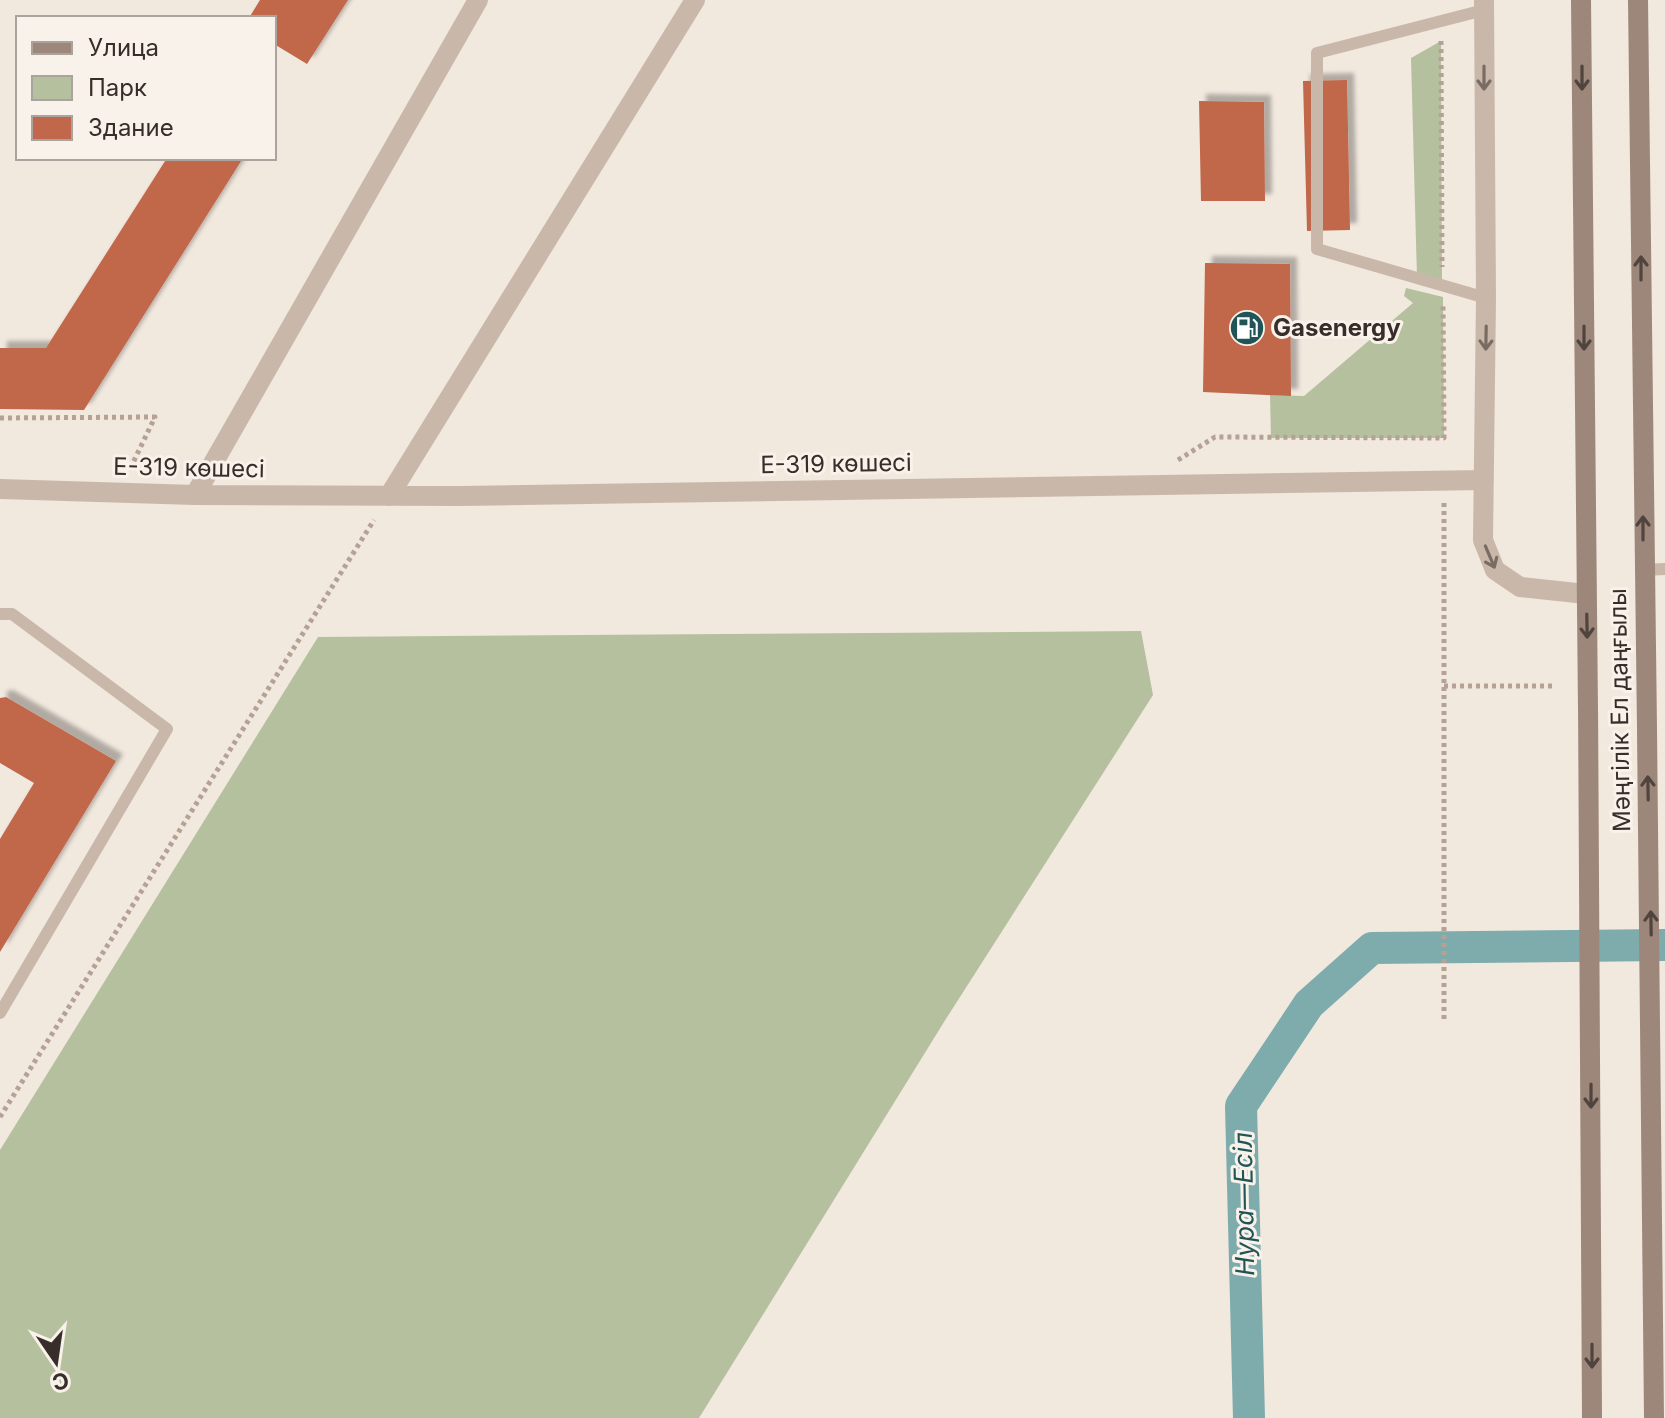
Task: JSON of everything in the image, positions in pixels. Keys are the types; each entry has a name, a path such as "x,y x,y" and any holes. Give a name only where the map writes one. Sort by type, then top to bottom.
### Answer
{"main road":[{"name":"Мәңгілік Ел даңғылы","path":"1581,0 1591,864 1592,1416"},
{"name":"Мәңгілік Ел даңғылы","path":"1638,0 1654,1418"}],"street":[{"path":"195,495 478,0"},
{"path":"389,496 695,0"},
{"path":"1484,5 1486,298 1483,540 1495,570 1520,587 1586,594"},
{"name":"Е-319 көшесі","path":"0,489 195,495 389,496 1484,480"}],"lane":[{"path":"1484,5 1441,21 1317,53 1317,249 1486,298"},
{"path":"1643,570 1665,569"},
{"path":"0,614 12,614 167,729 0,1013"}],"path":[{"path":"1173,463 1215,437 1444,438 1441,21"},
{"path":"0,418 155,417 130,470"},
{"path":"116,470 146,470"},
{"path":"1444,494 1444,1021"},
{"path":"0,1117 389,496"},
{"path":"1443,686 1555,686"}],"green space":[{"path":"1441,41 1442,285 1417,278 1411,58"},
{"path":"1406,288 1443,297 1444,438 1271,438 1270,395 1304,396 1413,303 1404,296"},
{"path":"1141,631 1153,695 944,1022 699,1418 0,1418 0,1150 318,637"}],"building":[{"path":"260,0 348,0 307,64 276,45 276,16 250,16"},
{"path":"1347,80 1350,230 1307,231 1303,81"},
{"path":"1199,101 1264,102 1265,201 1201,201"},
{"path":"166,160 242,160 84,410 0,409 0,348 46,348"},
{"name":"Gasenergy","path":"1205,263 1290,264 1291,396 1203,392"},
{"path":"6,697 116,761 0,952 0,839 34,783 0,763 0,698"}],"waterway":[{"name":"Нура—Есіл","path":"1249,1418 1241,1106 1309,1004 1372,948 1665,945"}],"place":[{"name":"Gasenergy","path":"1247,328"}]}
